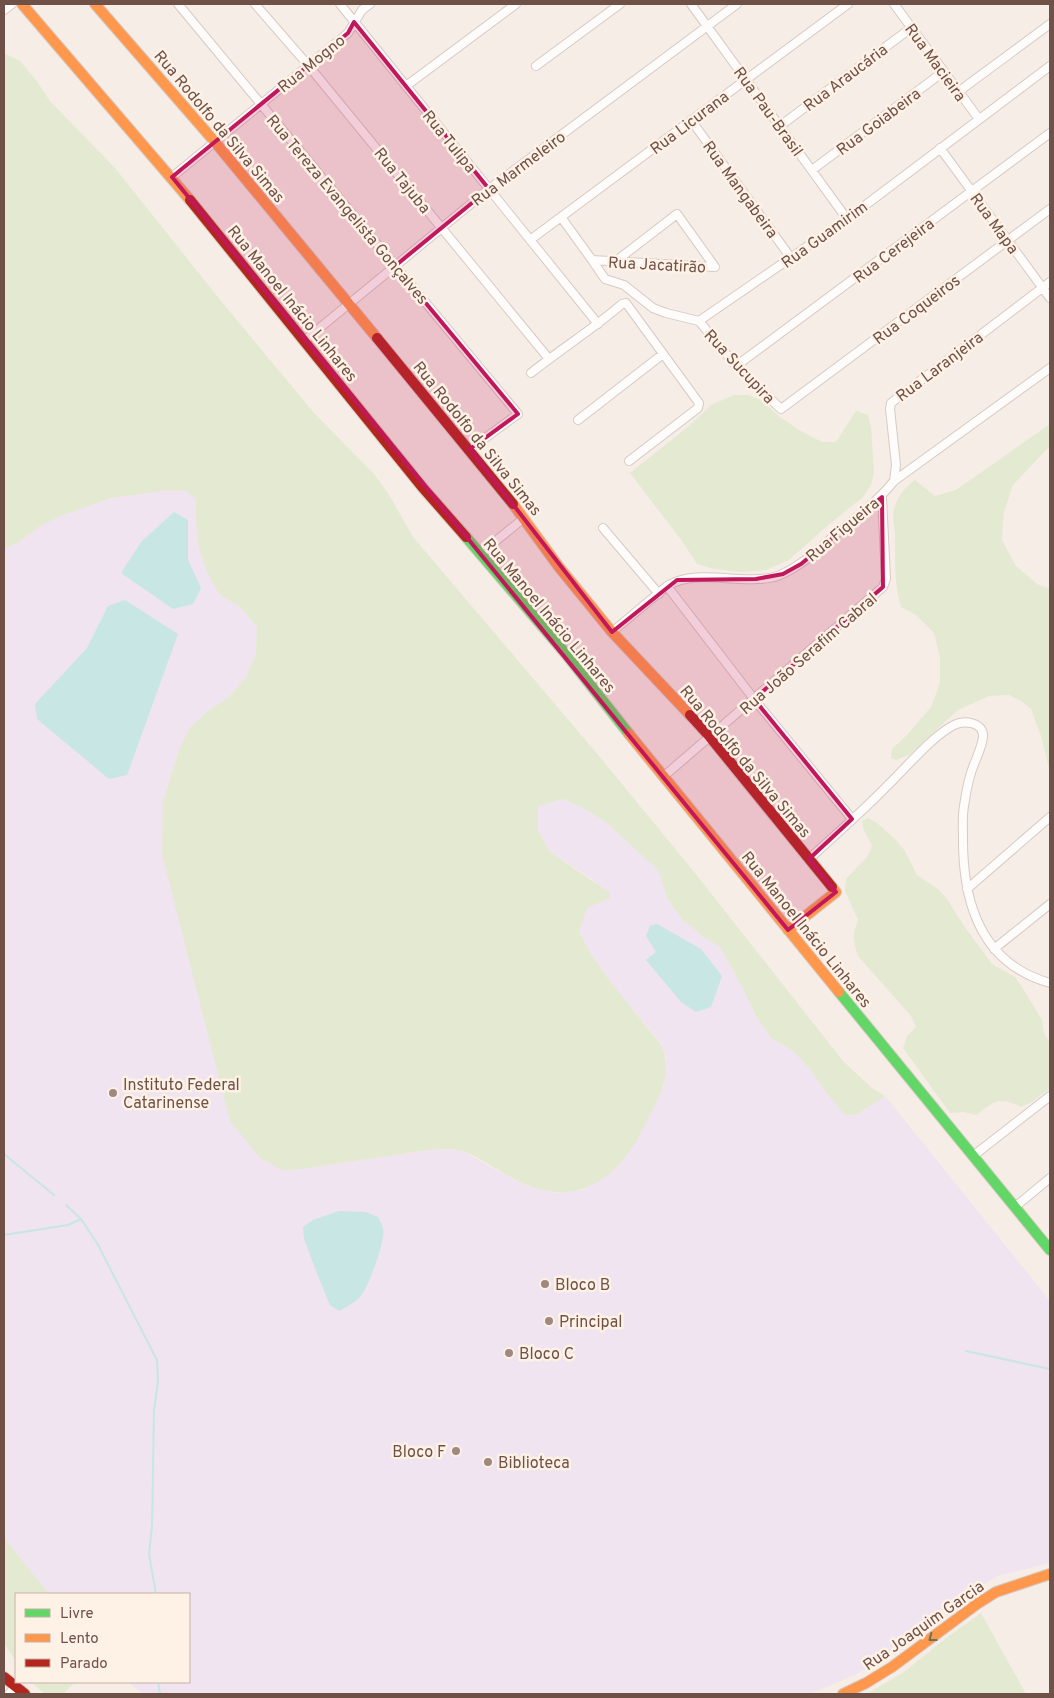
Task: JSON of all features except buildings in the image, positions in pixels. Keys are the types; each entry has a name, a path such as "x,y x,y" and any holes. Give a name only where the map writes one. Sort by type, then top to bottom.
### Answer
{"main road":[{"name":"Rua Manoel Inácio Linhares","path":"22,4 172,178 306,340 423,488 566,654 663,777 1050,1250"},
{"name":"Rua Rodolfo da Silva Simas","path":"95,4 215,142 470,449 524,518 559,567 612,632 710,737 836,892 788,930"},
{"name":"Rua Joaquim Garcia","path":"843,1694 892,1667 991,1595 1013,1585 1050,1574"},
{"path":"4,1676 12,1690 25,1694"}],"street":[{"path":"4,10 12,4"},
{"name":"Rua Tereza Evangelista Gonçalves","path":"178,4 518,414 470,449"},
{"name":"Rua Tajuba","path":"255,4 308,65 549,359"},
{"name":"Rua Tulipa","path":"340,4 598,324"},
{"name":"Rua Mogno","path":"172,178 348,33 362,10 370,4"},
{"path":"406,86 516,4"},
{"path":"536,66 620,4"},
{"name":"Rua Pau-Brasil","path":"691,4 846,218"},
{"name":"Rua Marmeleiro","path":"306,340 489,189 737,4"},
{"name":"Rua Licurana","path":"530,240 848,4"},
{"name":"Rua Macieira","path":"894,4 979,119"},
{"path":"958,92 1050,24"},
{"name":"Rua Araucária","path":"780,126 911,28"},
{"name":"Rua Guamirim","path":"699,321 791,258 1050,66"},
{"name":"Rua Goiabeira","path":"812,170 943,72"},
{"name":"Rua Mangabeira","path":"691,120 791,258"},
{"name":"Rua Cerejeira","path":"736,366 1050,133"},
{"name":"Rua Mapa","path":"940,148 1050,298"},
{"name":"Rua Coqueiros","path":"781,409 1050,209"},
{"name":"Rua Jacatirão","path":"562,217 592,260 715,267 677,214 616,261"},
{"path":"592,260 605,279 624,285 657,311 699,321"},
{"name":"Rua Laranjeira","path":"894,481 896,466 891,403 1050,282"},
{"path":"531,373 622,304 626,304 699,404 699,406 630,461"},
{"name":"Rua Sucupira","path":"699,321 736,366 781,409"},
{"path":"578,420 663,354"},
{"name":"Rua Figueira","path":"612,632 667,586 677,580 688,577 756,579 778,576 801,564 882,496 894,481 1050,368"},
{"name":"Rua João Serafim Cabral","path":"663,777 883,587 886,579 882,496"},
{"path":"480,554 524,518"},
{"path":"603,528 659,594"},
{"path":"667,586 754,699 852,819"},
{"path":"809,859 947,729 958,723 974,723 982,731 983,737 974,763 963,808 963,856 966,889 979,927 994,949 1029,976 1050,983"},
{"path":"966,889 1050,816"},
{"path":"994,949 1050,904"},
{"path":"973,1156 1050,1096"},
{"path":"1015,1207 1050,1178"}],"highlighted area":[{"path":"354,22 489,189 395,266 518,414 470,449 612,632 677,580 756,579 783,574 801,564 882,497 883,587 754,699 852,819 809,859 836,892 788,930 172,177 348,33"}],"shaded area":[{"name":"Instituto Federal Catarinense","path":"186,490 196,499 196,523 219,594 240,607 257,627 256,654 246,677 229,697 208,711 179,750 163,801 162,854 294,1170 436,1149 461,1150 514,1180 557,1193 583,1190 605,1177 664,1086 666,1058 662,1045 606,976 579,932 587,907 610,898 592,879 550,852 538,831 538,806 563,799 587,810 608,824 660,871 667,898 682,919 702,936 720,947 756,1016 771,1038 793,1051 810,1069 824,1090 856,1115 885,1096 1050,1301 1050,1563 998,1576 966,1594 893,1651 855,1675 809,1694 143,1694 129,1683 190,1683 190,1593 48,1593 4,1538 4,549 19,542 40,526 63,515 111,498"}],"green space":[{"path":"4,53 20,61 50,101 115,168 221,301 314,413 373,473 388,493 413,537 599,756 695,873 843,1061 872,1088 885,1096 856,1115 845,1115 824,1090 810,1069 793,1051 771,1038 756,1016 720,947 702,936 682,919 667,898 659,871 608,824 587,810 563,799 538,806 538,831 550,852 610,893 610,898 587,908 579,932 606,976 662,1046 665,1058 665,1078 659,1097 633,1147 620,1163 606,1176 590,1186 573,1191 554,1192 534,1188 459,1150 427,1150 294,1170 281,1170 259,1157 230,1121 162,854 163,801 179,750 189,729 208,711 229,697 246,677 256,654 257,627 240,607 219,594 207,572 199,549 196,499 186,491 163,491 111,498 63,515 40,526 19,542 4,549"},
{"path":"734,395 748,395 761,400 780,417 822,442 836,442 856,411 868,415 871,427 874,473 871,485 863,497 789,560 766,570 740,572 710,568 697,564 682,541 630,473 689,426 711,405"},
{"path":"1050,424 1050,448 1013,485 1004,512 1002,540 1016,566 1037,584 1050,589 1050,772 1041,736 1031,709 1009,695 989,696 958,710 909,755 896,760 891,758 892,749 908,734 931,707 940,683 940,658 934,633 916,615 901,607 895,571 893,519 894,508 898,499 904,490 915,480 935,496 956,490"},
{"path":"868,818 877,823 896,840 905,851 917,875 939,890 947,899 992,964 1015,977 1042,1020 1044,1033 1050,1043 1050,1088 1032,1102 1021,1107 1007,1102 997,1102 976,1115 964,1112 950,1113 903,1048 907,1036 916,1027 911,1016 858,956 854,938 858,920 845,891 846,879 867,857 872,846 862,821"},
{"path":"4,1538 48,1593 15,1593 15,1660 4,1644"},
{"path":"981,1613 1026,1694 867,1694 904,1672"},
{"path":"33,1683 74,1683 63,1694 44,1694"}],"water":[{"path":"174,512 188,520 188,560 201,588 193,604 173,609 121,573 141,542"},
{"path":"125,600 178,634 127,775 109,779 37,719 35,704 87,648 108,606"},
{"path":"657,924 701,949 722,976 711,1007 696,1012 681,1002 646,960 656,952 646,936 650,926"},
{"path":"339,1211 365,1212 378,1217 383,1228 383,1234 376,1264 363,1293 354,1302 339,1311 330,1305 304,1239 303,1227 313,1220"}],"waterway":[{"path":"4,1154 54,1195"},
{"path":"66,1205 81,1219 97,1243 157,1360 158,1381 154,1410 152,1526 149,1554 156,1593"},
{"path":"4,1235 68,1225 81,1219"},
{"path":"966,1351 1050,1369"},
{"path":"158,1683 160,1694"}],"traffic: fast":[{"path":"466,537 566,654 629,734"},
{"path":"839,992 1050,1250"}],"traffic: slow":[{"path":"22,4 190,200"},
{"path":"95,4 215,142 377,338"},
{"path":"513,504 559,567 612,632 690,715"},
{"path":"629,734 839,992"},
{"path":"788,930 836,892 832,887"},
{"path":"843,1694 892,1667 996,1592 1050,1574"}],"traffic: jam":[{"path":"190,200 423,488 466,537"},
{"path":"377,338 513,504"},
{"path":"690,715 832,887"},
{"path":"4,1677 25,1694"}],"place":[{"name":"Instituto Federal Catarinense","path":"113,1093"},
{"name":"Bloco B","path":"545,1284"},
{"name":"Principal","path":"549,1321"},
{"name":"Bloco C","path":"509,1353"},
{"name":"Bloco F","path":"456,1451"},
{"name":"Biblioteca","path":"488,1462"}]}
